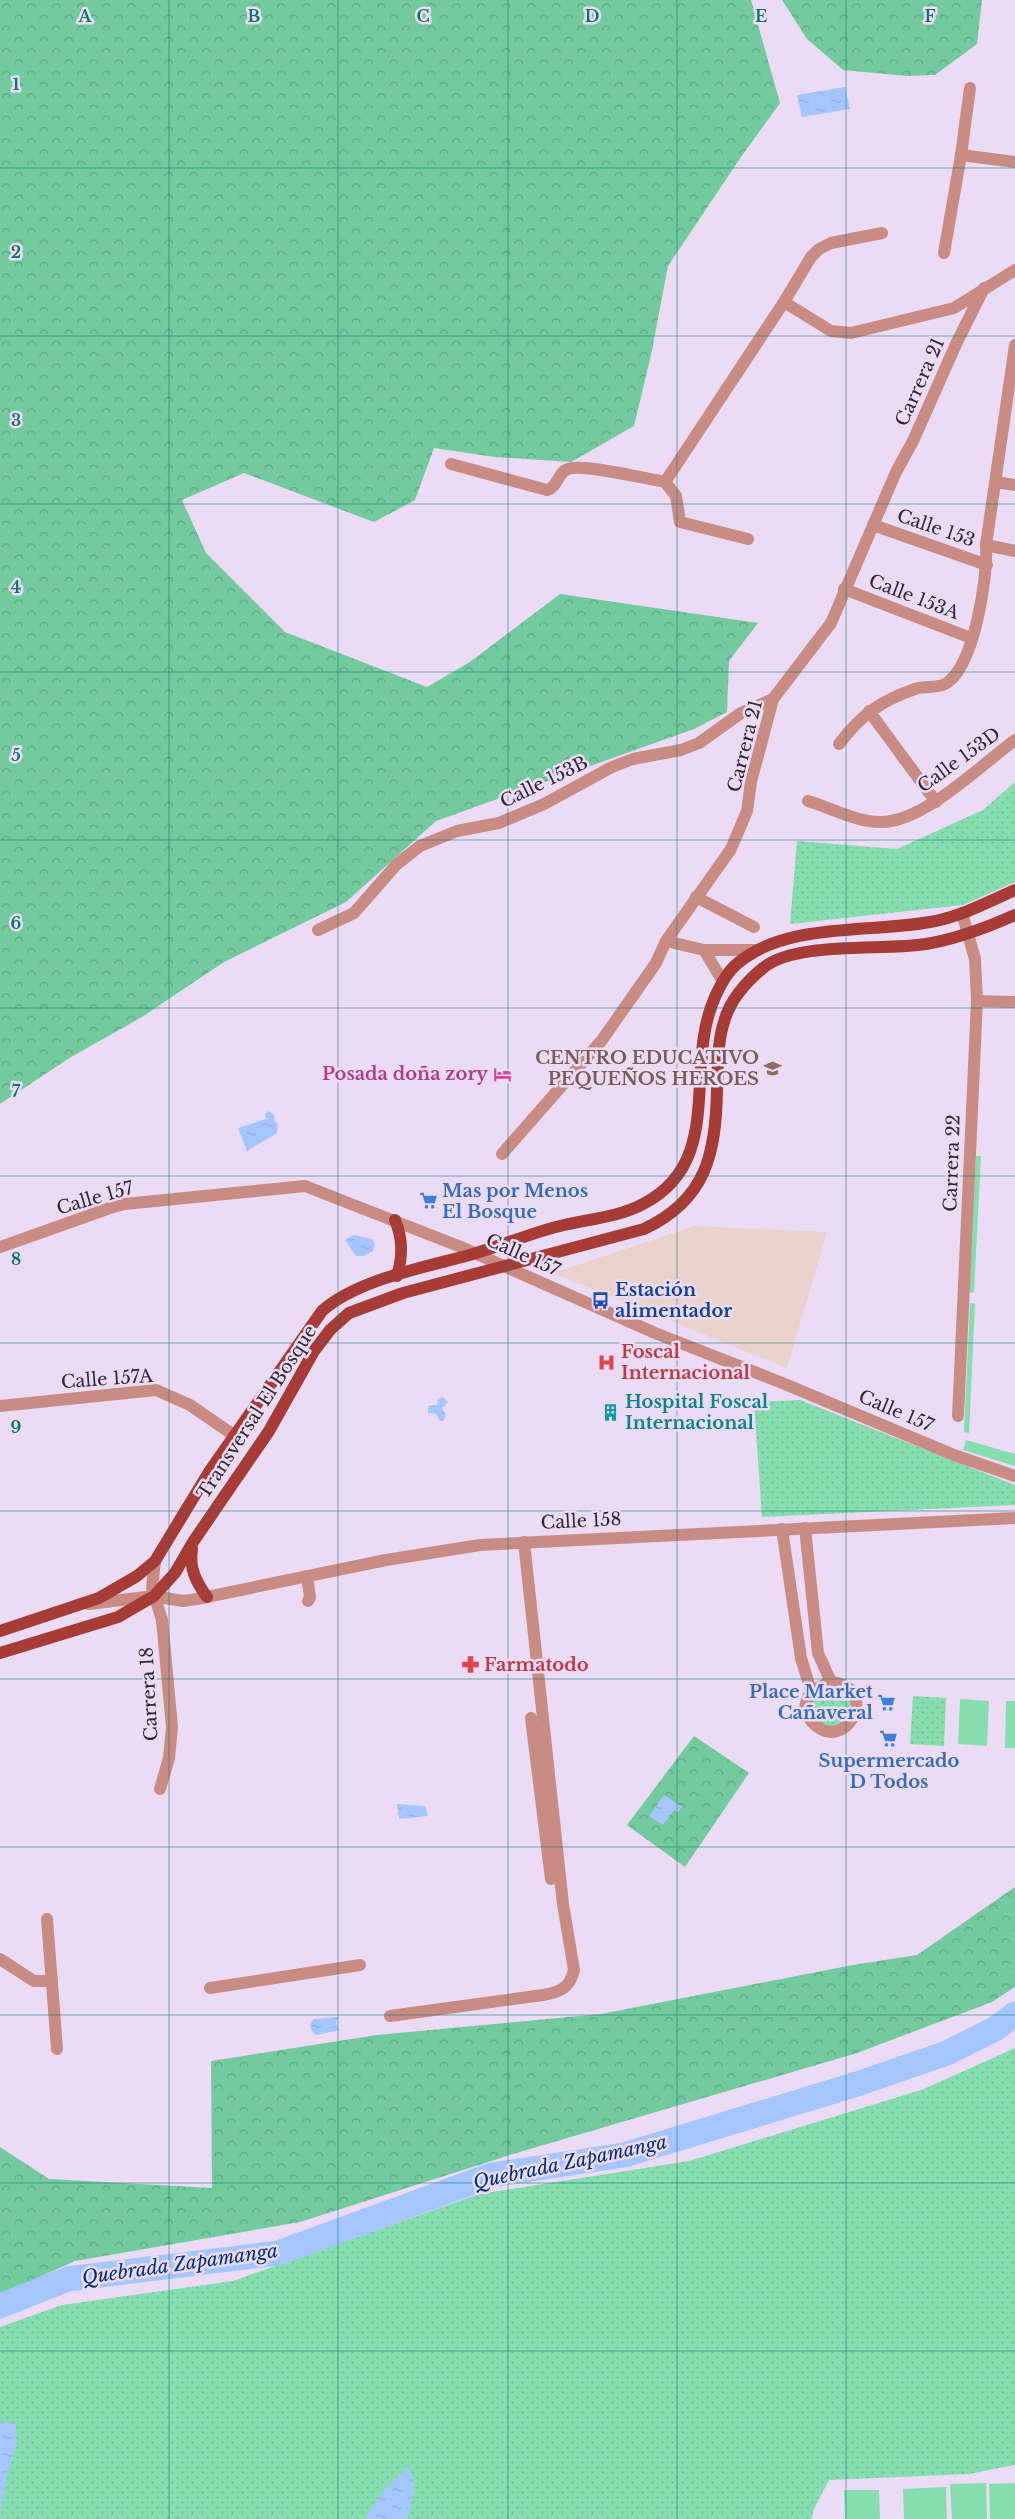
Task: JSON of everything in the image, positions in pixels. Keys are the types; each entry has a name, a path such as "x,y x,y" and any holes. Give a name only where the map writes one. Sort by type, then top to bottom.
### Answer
{"main road":[{"name":"Transversal El Bosque","path":"0,1631 80,1605 109,1593 138,1576 155,1561 209,1472 322,1311 336,1298 397,1276 562,1226 624,1212 658,1195 676,1180 692,1152 696,1134 701,1051 710,1007 722,980 736,964 755,950 792,938 913,925 962,913 1015,890"},
{"name":"Transversal El Bosque","path":"0,1653 118,1617 154,1596 175,1573 193,1542 269,1431 314,1351 330,1330 349,1313 384,1298 644,1229 664,1220 692,1195 707,1168 712,1149 717,1093 718,1046 724,1021 741,989 764,968 775,961 803,953 896,948 924,944 968,934 1015,915"},
{"path":"395,1220 402,1243 402,1256 397,1276"},
{"path":"193,1542 192,1571 198,1585 207,1597"}],"street":[{"path":"944,253 961,156 970,88"},
{"path":"961,156 1015,162"},
{"path":"665,482 784,302 811,257 819,249 831,244 882,233"},
{"path":"784,302 831,330 851,333 954,308 1015,270"},
{"name":"Carrera 21","path":"502,1154 602,1040 656,963 666,941 731,849 747,811 751,782 773,699 831,623 844,589 896,472 984,288"},
{"path":"839,744 857,721 869,711 917,688 933,688 945,684 958,674 979,614 987,564 986,545 996,482 1010,429 1015,345"},
{"path":"451,464 547,490 556,485 560,474 574,467 665,482 676,496 680,522 748,539"},
{"path":"996,482 1015,485"},
{"name":"Calle 153","path":"874,525 987,564"},
{"path":"986,545 1015,551"},
{"name":"Calle 153A","path":"844,589 971,638"},
{"name":"Calle 153B","path":"318,930 354,913 396,865 420,846 457,831 499,823 544,804 612,767 633,759 681,750 699,743 741,714 773,699"},
{"path":"869,711 936,802"},
{"name":"Calle 153D","path":"808,801 863,819 882,822 904,817 936,802 1015,740"},
{"path":"696,897 754,926"},
{"name":"Carrera 22","path":"958,1416 977,1001 975,959 962,913"},
{"path":"666,941 704,950 755,950"},
{"path":"704,950 722,980"},
{"path":"977,1001 1015,1002"},
{"name":"Calle 157","path":"0,1247 125,1204 296,1186 317,1190 475,1253 655,1333 780,1382 954,1455 1015,1476"},
{"name":"Calle 157A","path":"0,1406 156,1390 190,1405 235,1436"},
{"name":"Calle 158","path":"80,1605 154,1596 183,1601 456,1549 524,1542 1015,1518"},
{"path":"805,1528 818,1653 830,1682"},
{"path":"782,1529 800,1658 811,1691"},
{"path":"524,1542 552,1879"},
{"path":"154,1596 151,1579 155,1561"},
{"path":"307,1576 308,1600"},
{"name":"Carrera 18","path":"154,1596 162,1620 162,1668 172,1727 169,1758 160,1789"},
{"path":"830,1682 845,1686 855,1698 857,1705 853,1720 840,1730 825,1730 812,1722 805,1712 804,1705 811,1691 830,1682"},
{"path":"390,2016 528,1998 556,1992 569,1985 574,1970 556,1904 531,1718"},
{"path":"47,1919 57,2049"},
{"path":"0,1959 34,1981 52,1981"},
{"path":"210,1988 360,1965"}],"shaded area":[{"path":"695,1226 827,1232 787,1368 553,1273"}],"green space":[{"path":"0,0 751,0 780,103 741,157 668,266 651,355 634,426 571,462 495,457 434,448 415,500 374,522 244,473 182,500 206,553 285,632 427,687 470,662 560,594 758,623 729,661 727,712 694,729 436,821 346,902 224,962 142,1017 71,1057 0,1104"},
{"path":"782,0 982,0 977,44 935,75 907,76 843,70 807,39"},
{"path":"1015,782 1015,882 963,905 790,924 797,841 897,849 983,810"},
{"path":"976,1156 981,1156 974,1292 969,1293"},
{"path":"970,1303 975,1304 969,1433 964,1432"},
{"path":"800,1400 1015,1485 1015,1505 762,1517 754,1402"},
{"path":"966,1440 1015,1454 1015,1466 963,1450"},
{"path":"826,1685 851,1695 848,1722 828,1728 811,1715 811,1700"},
{"path":"913,1696 946,1698 944,1746 910,1744"},
{"path":"960,1699 989,1701 987,1746 958,1744"},
{"path":"1006,1701 1015,1701 1015,1748 1005,1748"},
{"path":"694,1736 749,1773 685,1867 627,1825"},
{"path":"1015,1887 1015,1987 992,2002 857,2053 513,2154 300,2222 75,2261 0,2295 0,2147 49,2179 212,2188 211,2061 377,2035 601,2014 853,1965 917,1955"},
{"path":"1015,2048 1015,2465 969,2474 829,2480 813,2511 812,2519 0,2519 0,2327 62,2305 233,2281 479,2194 689,2161 924,2089"},
{"path":"986,2483 987,2519 952,2519 950,2484"},
{"path":"1015,2483 1015,2519 990,2519 989,2484"},
{"path":"946,2487 947,2519 904,2519 903,2489"},
{"path":"844,2490 879,2490 880,2519 845,2519"}],"water":[{"path":"845,87 850,109 802,117 797,95"},
{"path":"269,1111 275,1116 274,1120 278,1125 277,1133 247,1151 238,1128 266,1119 265,1114"},
{"path":"354,1235 372,1239 375,1244 373,1251 364,1256 356,1256 345,1240"},
{"path":"443,1397 448,1402 442,1408 446,1415 443,1421 440,1421 436,1414 428,1413 428,1406 437,1405 438,1399"},
{"path":"664,1795 682,1807 678,1812 674,1810 663,1825 649,1816"},
{"path":"397,1804 425,1806 428,1816 399,1819"},
{"path":"339,2017 336,2023 340,2030 316,2035 311,2029 311,2023 314,2019"},
{"path":"6,2422 16,2425 16,2445 6,2479 0,2518 0,2424"},
{"path":"408,2467 414,2486 408,2519 365,2519 383,2491"}],"waterway":[{"name":"Quebrada Zapamanga","path":"0,2306 68,2279 278,2253 492,2175 624,2155 857,2084 947,2053 995,2029 1015,2014"}],"place":[{"name":"CENTRO EDUCATIVO PEQUEÑOS HEROES","path":"773,1068"},
{"name":"Posada doña zory","path":"502,1074"},
{"name":"Mas por Menos El Bosque","path":"428,1201"},
{"name":"Estación alimentador","path":"601,1300"},
{"name":"Foscal Internacional","path":"607,1362"},
{"name":"Hospital Foscal Internacional","path":"611,1412"},
{"name":"Farmatodo","path":"470,1665"},
{"name":"Place Market Cañaveral","path":"887,1702"},
{"name":"Supermercado D Todos","path":"889,1738"}]}
